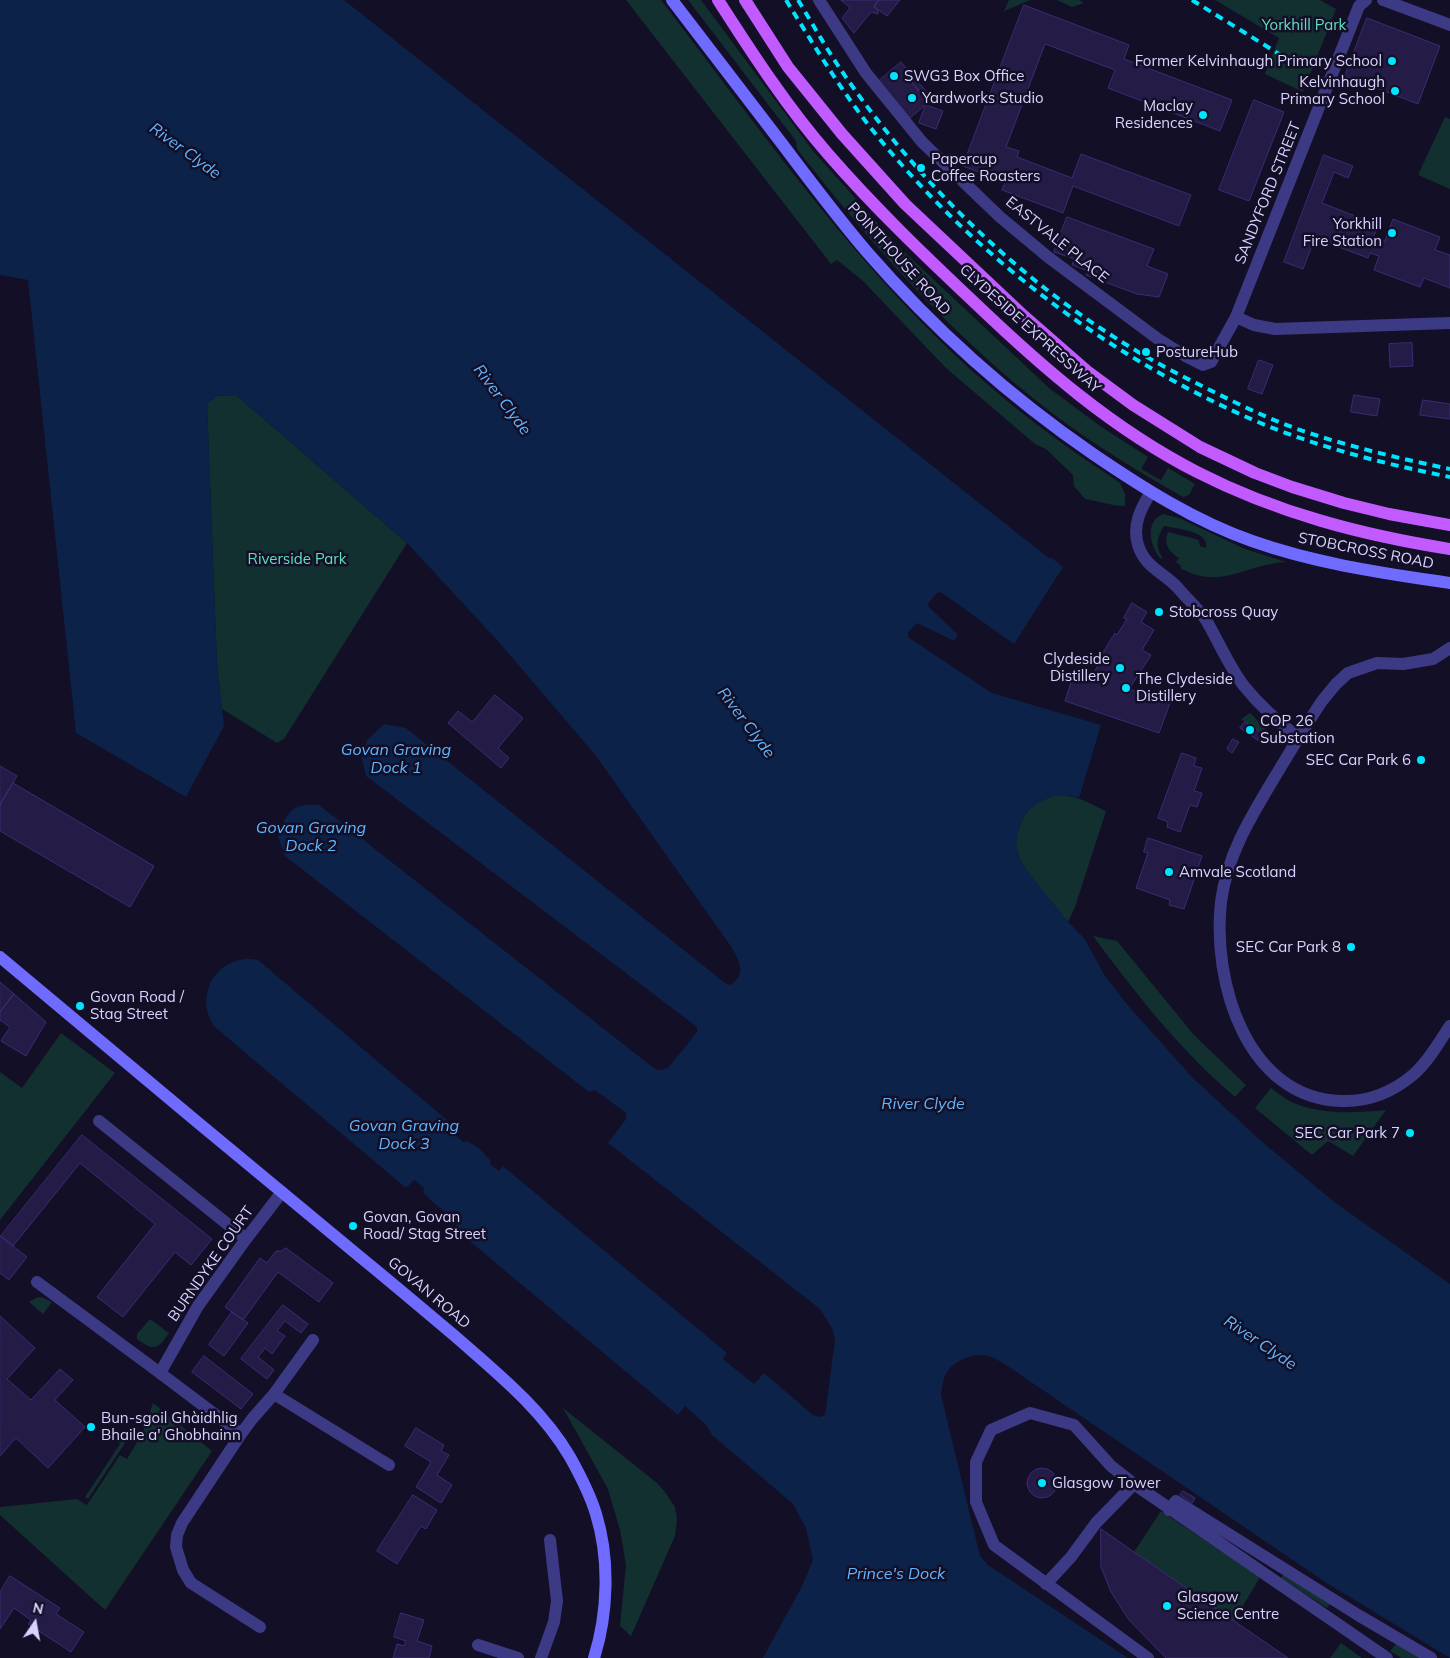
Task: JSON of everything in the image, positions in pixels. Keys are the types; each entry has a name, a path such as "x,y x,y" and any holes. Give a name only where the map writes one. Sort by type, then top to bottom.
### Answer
{"main road":[{"path":"714,0 742,36"},
{"name":"CLYDESIDE EXPRESSWAY","path":"718,0 794,111 827,153 886,219 1048,372 1088,404 1166,455 1239,492 1332,525 1381,537 1450,549"},
{"name":"CLYDESIDE EXPRESSWAY","path":"745,0 788,66 842,134 905,204 1024,316 1087,371 1133,405 1200,447 1255,473 1344,504 1450,525"}],"street":[{"name":"POINTHOUSE ROAD","path":"672,0 828,204 906,294 967,354 1034,411 1151,492"},
{"name":"EASTVALE PLACE","path":"819,0 866,73 922,142 993,210 1048,257 1158,339 1203,365"},
{"name":"SANDYFORD STREET","path":"1203,365 1211,362 1236,317 1359,6 1366,0"},
{"path":"1383,0 1450,25"},
{"path":"1236,317 1254,325 1275,329 1450,323"},
{"name":"STOBCROSS ROAD","path":"1151,492 1221,528 1251,541 1302,557 1341,566 1450,584"},
{"path":"1151,492 1138,517 1136,535 1141,552 1156,572 1173,582 1205,619 1225,657 1244,685 1271,716 1299,738"},
{"path":"1450,648 1433,659 1402,664 1376,663 1348,673 1322,701 1244,828 1232,858 1221,901 1220,938 1223,969 1236,1016 1246,1038 1264,1064 1287,1085 1315,1097 1348,1101 1378,1096 1402,1083 1415,1073 1430,1056 1450,1026"},
{"name":"GOVAN ROAD","path":"0,957 498,1373 539,1416 569,1455 596,1515 603,1547 605,1575 604,1600 598,1644 594,1658"},
{"path":"99,1121 246,1239"},
{"name":"BURNDYKE COURT","path":"160,1373 198,1306 282,1192"},
{"path":"37,1282 241,1434"},
{"path":"260,1627 191,1583 183,1570 176,1547 177,1535 182,1523 241,1434 274,1394 313,1340"},
{"path":"274,1394 390,1465"},
{"path":"1148,1658 994,1545 976,1502 976,1462 990,1430 1030,1413 1074,1425 1111,1466 1134,1484 1169,1510 1387,1658"},
{"path":"1046,1584 1071,1557 1096,1523 1134,1484"},
{"path":"1169,1510 1176,1501 1358,1615 1431,1658"},
{"path":"542,1658 554,1622 557,1601 550,1540"},
{"path":"478,1645 518,1658"}],"green space":[{"path":"626,0 661,0 801,184 875,273 956,356 984,381 1042,429 1120,483 1125,494 1125,506 1085,499 1074,486 1073,475 1046,449 1035,444 946,368 862,280 837,260 831,264"},
{"path":"688,0 701,0 813,151 897,245 1049,388 1100,426 1148,457 1141,469 1161,480 1168,468 1195,484 1189,495 1183,497 1116,457 1068,425 981,354 948,322 885,256 826,186 797,149 796,141"},
{"path":"1009,0 1030,0 1004,11"},
{"path":"1057,0 1079,0 1084,3 1072,7"},
{"name":"Yorkhill Park","path":"1215,0 1320,0 1336,9 1303,92 1265,74 1279,38"},
{"path":"1445,117 1450,119 1450,189 1418,175"},
{"name":"Riverside Park","path":"236,395 407,543 284,739 277,743 222,709 217,664 207,404 217,396"},
{"path":"1163,514 1179,518 1245,549 1286,562 1221,577 1195,574 1180,568 1181,566 1176,562 1179,558 1172,553 1167,544 1168,532 1196,539 1199,541 1200,546 1206,548 1206,542 1198,534 1164,526 1158,542 1161,559 1152,542 1151,529 1157,518"},
{"path":"1250,713 1271,734 1272,744 1262,737 1263,734 1241,719"},
{"path":"1055,795 1088,802 1106,811 1075,907 1068,922 1030,875 1018,855 1016,846 1018,832 1026,813 1039,802"},
{"path":"1093,936 1117,941 1194,1035 1246,1085 1235,1097 1177,1041"},
{"path":"61,1033 115,1073 0,1220 0,1072 22,1088"},
{"path":"1271,1088 1291,1102 1316,1110 1351,1112 1386,1110 1353,1156 1328,1141 1312,1155 1255,1108"},
{"path":"40,1297 52,1302 43,1314 29,1302"},
{"path":"150,1319 169,1333 162,1343 155,1347 147,1346 137,1339 137,1334"},
{"path":"153,1403 212,1451 105,1610 0,1515 0,1507 77,1499 87,1505 120,1455 127,1459 142,1434"},
{"path":"563,1408 657,1483 675,1507 677,1519 675,1536 631,1636 620,1626 626,1565 620,1530 608,1489"},
{"path":"119,1430 129,1437 88,1499 85,1497 120,1444 113,1439"},
{"path":"1161,1511 1260,1577 1234,1621 1134,1552"},
{"path":"1285,1572 1331,1603 1327,1608 1281,1578"},
{"path":"1341,1643 1362,1658 1330,1658"},
{"path":"1396,1644 1421,1658 1401,1658 1390,1651"}],"water":[{"name":"River Clyde","path":"0,0 344,0 1050,559 1052,558 1063,567 1014,644 938,592 929,602 928,606 958,635 954,641 917,623 908,633 908,637 992,693 1101,725 1079,798 1055,795 1036,804 1025,814 1018,833 1016,846 1020,859 1026,869 1068,922 1084,938 1105,976 1131,1009 1192,1077 1261,1141 1333,1201 1450,1284 1450,1658 1325,1582 1006,1365 989,1356 978,1355 966,1358 950,1368 942,1386 941,1395 980,1556 988,1565 1128,1658 763,1658 802,1586 813,1560 806,1528 793,1504 712,1435 705,1424 685,1406 678,1415 454,1228 461,1219 453,1211 448,1214 435,1204 423,1192 424,1188 414,1180 406,1188 216,1028 209,1016 206,1003 213,979 221,970 231,963 244,959 258,960 455,1127 452,1132 463,1142 467,1141 479,1148 491,1161 490,1164 499,1171 503,1166 727,1353 723,1359 754,1384 764,1373 813,1415 819,1417 825,1415 835,1340 832,1328 820,1309 608,1143 626,1119 626,1113 595,1090 589,1092 285,856 278,837 284,821 291,811 302,806 319,805 655,1069 662,1070 668,1068 697,1032 697,1027 366,776 361,755 368,739 384,724 406,728 725,983 731,985 739,976 740,966 738,961 730,945 596,756 497,640 407,543 236,395 217,396 207,404 217,664 224,726 186,797 76,733 28,280 0,275"}],"building":[{"path":"841,0 879,0 874,7 878,10 878,14 871,12 854,33 842,18 850,8"},
{"path":"879,0 900,0 887,16 874,7"},
{"name":"Maclay Residences","path":"1024,5 1129,45 1124,59 1232,100 1220,131 1108,88 1115,70 1045,44 1006,147 1019,151 1017,157 1072,178 1081,154 1191,195 1179,226 1073,186 1063,213 1002,190 1005,182 963,166"},
{"name":"Former Kelvinhaugh Primary School","path":"1367,18 1440,46 1418,104 1345,76"},
{"path":"901,62 907,69 903,72 929,102 910,118 879,81"},
{"path":"907,69 926,91 922,95 903,72"},
{"path":"1254,100 1284,112 1249,201 1219,190"},
{"path":"926,105 943,111 936,129 919,123"},
{"path":"1324,155 1353,166 1348,178 1334,172 1322,203 1378,225 1374,236 1385,241 1393,219 1440,237 1435,250 1450,255 1450,288 1424,278 1420,287 1374,270 1379,256 1370,253 1368,258 1315,238 1303,269 1284,262"},
{"path":"1067,217 1154,249 1147,266 1168,274 1159,297 1137,294 1086,275 1088,271 1072,265 1074,259 1054,252"},
{"path":"1412,343 1413,366 1390,367 1389,344"},
{"path":"1259,360 1273,365 1262,394 1248,389"},
{"path":"1354,395 1380,399 1377,416 1351,412"},
{"path":"1423,400 1450,404 1450,419 1420,415"},
{"name":"Clydeside Distillery","path":"1132,603 1147,612 1141,622 1154,630 1142,650 1151,655 1131,686 1127,683 1126,688 1170,703 1159,733 1065,701 1075,670 1092,676 1098,665 1096,664 1115,633 1117,635 1127,619 1124,618"},
{"path":"495,695 523,718 498,748 509,758 501,768 448,723 458,711 472,722"},
{"name":"COP 26 Substation","path":"1245,722 1264,734 1259,741 1240,728"},
{"path":"1233,739 1239,742 1232,753 1227,749"},
{"path":"1182,753 1196,758 1194,766 1202,768 1194,791 1202,793 1197,807 1190,805 1180,832 1167,827 1168,822 1158,818"},
{"path":"0,766 17,776 0,805"},
{"path":"13,783 154,866 130,907 0,831 0,805"},
{"name":"Amvale Scotland","path":"1148,838 1202,856 1184,909 1169,905 1170,900 1136,888 1148,853 1144,852"},
{"path":"0,982 14,994 0,1012"},
{"path":"14,994 46,1022 26,1056 1,1041 10,1027 0,1020 0,1012"},
{"path":"82,1135 212,1239 191,1265 175,1252 123,1317 97,1297 155,1224 80,1163 13,1246 1,1236"},
{"path":"0,1236 27,1257 9,1280 0,1273"},
{"path":"286,1248 333,1283 319,1302 278,1272 243,1320 225,1307 260,1258 267,1263 276,1251"},
{"path":"283,1305 308,1324 301,1333 285,1321 277,1331 285,1336 272,1354 265,1348 258,1357 274,1370 267,1379 241,1359"},
{"path":"232,1312 248,1323 224,1356 209,1345"},
{"path":"0,1316 35,1348 7,1379 31,1400 60,1369 73,1380 55,1400 85,1427 48,1468 16,1438 0,1456"},
{"path":"204,1356 253,1394 241,1409 192,1372"},
{"path":"416,1428 444,1445 441,1451 449,1455 437,1475 452,1485 441,1503 416,1487 431,1462 405,1446"},
{"name":"Glasgow Tower","path":"1042,1468 1053,1472 1057,1483 1053,1494 1042,1498 1031,1494 1027,1483 1031,1472"},
{"path":"1183,1491 1195,1498 1192,1503 1180,1495"},
{"path":"413,1495 437,1510 426,1529 421,1526 397,1564 377,1551"},
{"name":"Glasgow Science Centre","path":"1101,1529 1288,1658 1166,1658 1129,1620 1111,1592 1101,1567"},
{"path":"10,1576 60,1608 56,1614 84,1632 71,1652 28,1624 31,1620 14,1608 0,1629 0,1592"},
{"path":"401,1613 424,1620 417,1641 432,1646 429,1658 393,1658 397,1644 404,1646 406,1641 394,1637"}],"railway":[{"path":"786,0 853,104 878,137 915,179 954,220 996,258 1085,327 1181,385 1257,422 1311,442 1366,458 1450,477"},
{"path":"798,0 832,56 864,103 926,178 996,247 1071,308 1156,362 1268,417 1344,444 1450,469"},
{"path":"1192,0 1284,57"}],"place":[{"name":"Former Kelvinhaugh Primary School","path":"1392,61"},
{"name":"SWG3 Box Office","path":"894,76"},
{"name":"Kelvinhaugh Primary School","path":"1395,91"},
{"name":"Yardworks Studio","path":"912,98"},
{"name":"Maclay Residences","path":"1203,115"},
{"name":"Papercup Coffee Roasters","path":"921,168"},
{"name":"Yorkhill Fire Station","path":"1392,233"},
{"name":"PostureHub","path":"1146,352"},
{"name":"Stobcross Quay","path":"1159,612"},
{"name":"Clydeside Distillery","path":"1120,668"},
{"name":"The Clydeside Distillery","path":"1126,688"},
{"name":"COP 26 Substation","path":"1250,730"},
{"name":"SEC Car Park 6","path":"1421,760"},
{"name":"Amvale Scotland","path":"1169,872"},
{"name":"SEC Car Park 8","path":"1351,947"},
{"name":"Govan Road / Stag Street","path":"80,1006"},
{"name":"SEC Car Park 7","path":"1410,1133"},
{"name":"Govan, Govan Road/ Stag Street","path":"353,1226"},
{"name":"Bun-sgoil Ghàidhlig Bhaile a' Ghobhainn","path":"91,1427"},
{"name":"Glasgow Tower","path":"1042,1483"},
{"name":"Glasgow Science Centre","path":"1167,1606"}],"water label":[{"name":"Govan Graving Dock 1","path":"396,759"},
{"name":"Govan Graving Dock 2","path":"311,837"},
{"name":"Govan Graving Dock 3","path":"404,1135"},
{"name":"Prince's Dock","path":"896,1574"}]}
